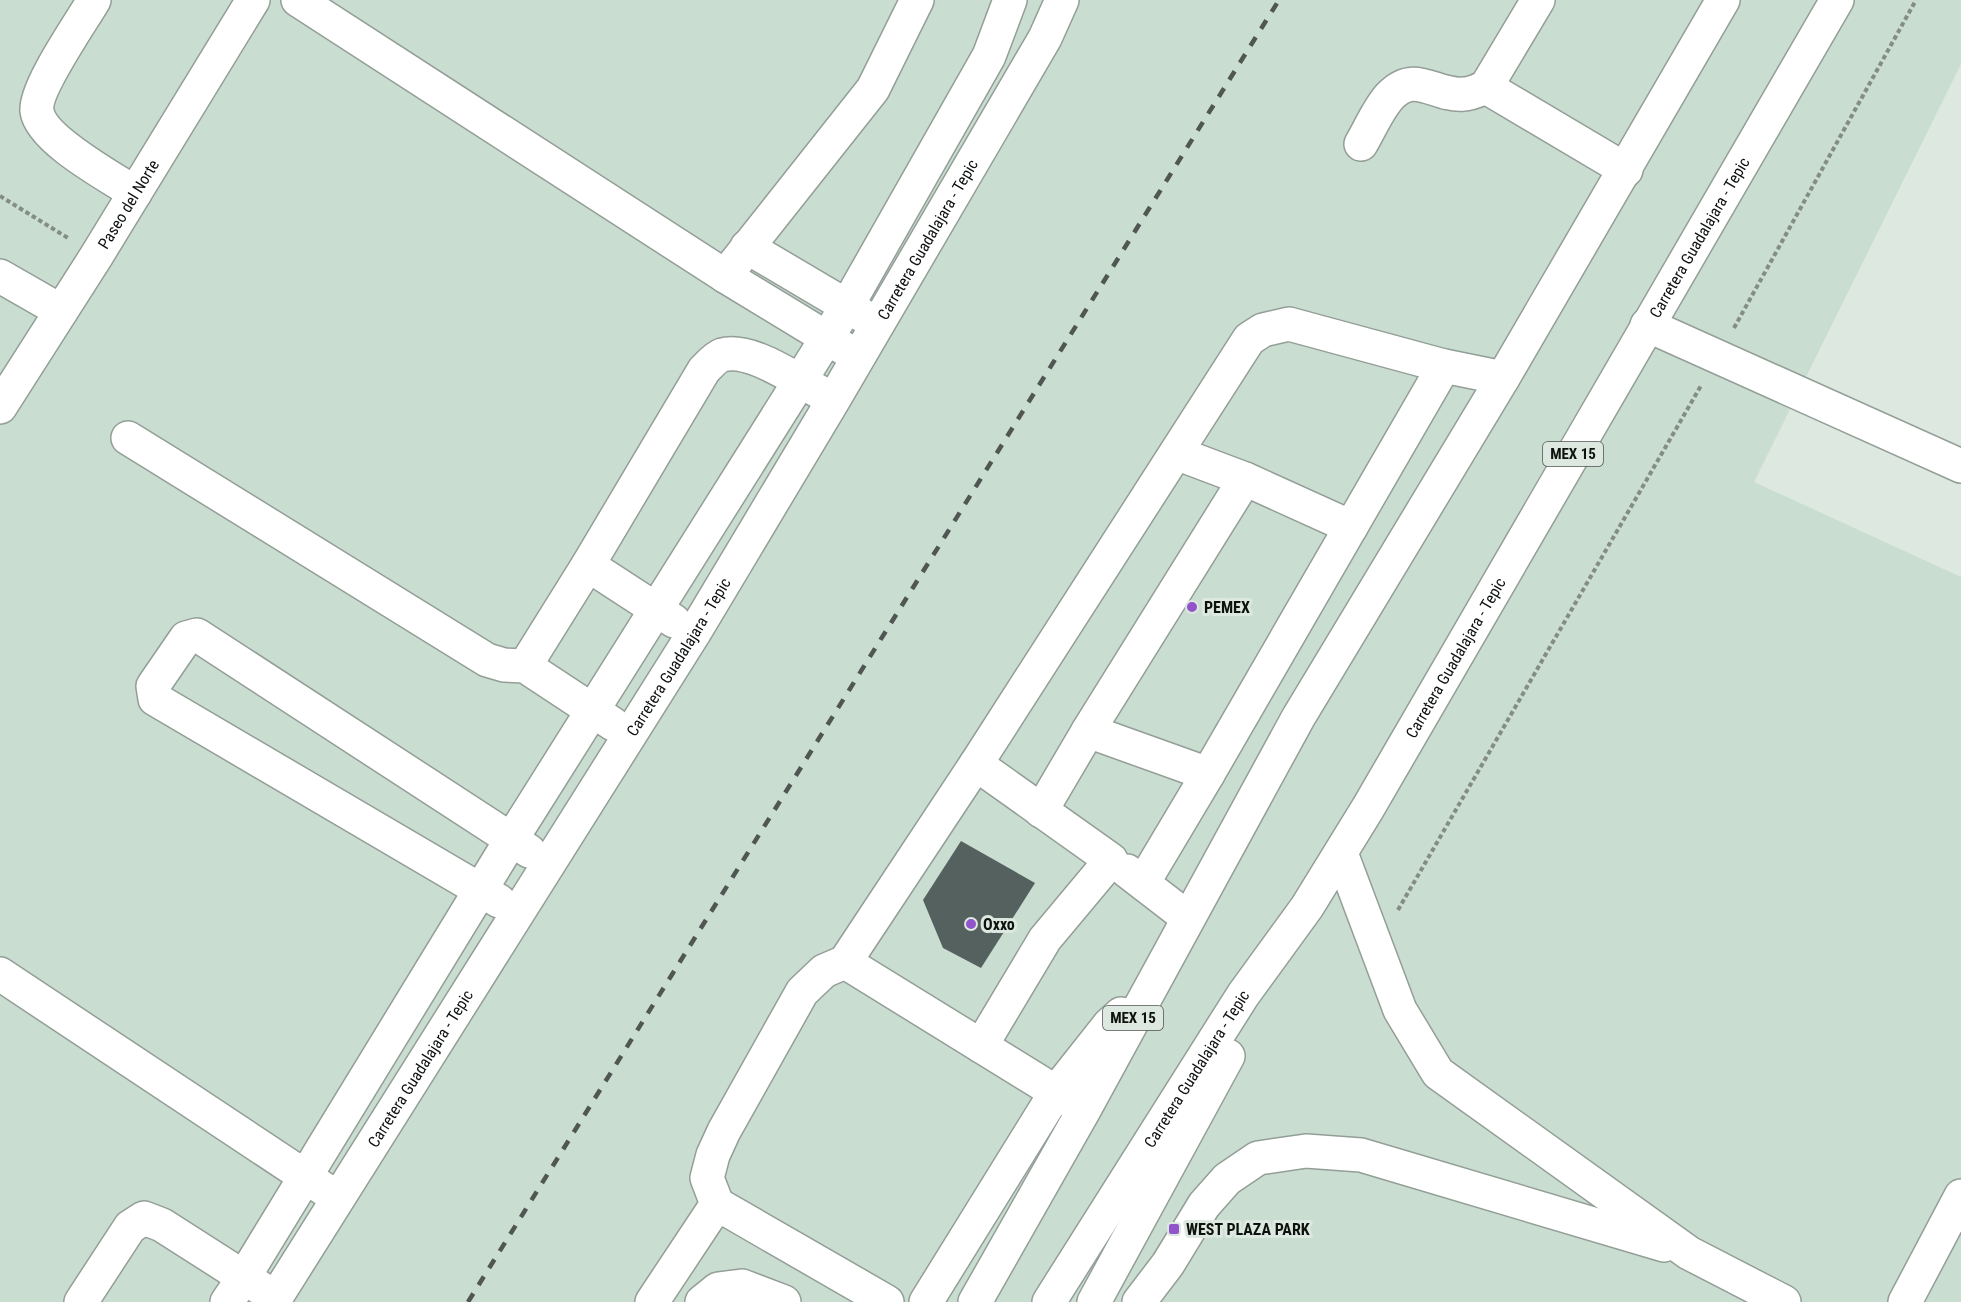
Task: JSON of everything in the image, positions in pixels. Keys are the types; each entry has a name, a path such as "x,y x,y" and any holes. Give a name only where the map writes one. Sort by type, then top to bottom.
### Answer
{"main road":[{"path":"94,0 40,90 37,111 48,132 71,151 135,193"},
{"name":"Paseo del Norte","path":"0,407 97,255 253,0"},
{"path":"297,0 725,276 858,357"},
{"path":"725,276 873,89 917,0"},
{"path":"236,1290 511,840 847,306 989,56 1010,0"},
{"name":"Carretera Guadalajara - Tepic","path":"275,1300 694,633 1045,38 1062,0"},
{"path":"1361,144 1389,98 1402,86 1416,83 1452,93 1465,94 1486,87 1538,0"},
{"name":"MEX 15","path":"975,1302 1084,1110 1298,718 1503,378 1723,0"},
{"name":"Carretera Guadalajara - Tepic","path":"1049,1302 1243,995 1307,907 1341,853 1837,0"},
{"path":"1486,87 1626,170"},
{"path":"747,248 877,324"},
{"path":"0,276 61,311"},
{"path":"880,1300 717,1204 707,1179 713,1155 724,1131 802,992 824,971 846,962 1249,339 1263,330 1289,324 1444,366 1503,378"},
{"path":"1647,325 1961,466"},
{"path":"525,666 704,370 721,355 736,354 756,358 834,399"},
{"path":"1143,884 1444,366"},
{"path":"128,438 487,660 504,665 525,666 629,735"},
{"path":"1176,453 1245,479 1351,527"},
{"path":"1041,811 1088,731 1245,479"},
{"path":"588,565 694,633"},
{"path":"518,912 155,699 153,686 186,638 197,635 549,863"},
{"path":"1088,731 1208,774"},
{"path":"976,764 1188,918"},
{"path":"1341,853 1400,1010 1438,1073 1689,1253 1784,1302"},
{"path":"981,1046 1045,939 1111,860"},
{"path":"1094,1302 1198,1113 1307,907"},
{"path":"846,962 1084,1110"},
{"path":"0,974 338,1198"},
{"path":"926,1302 1056,1092 1109,1025 1152,983"},
{"path":"1139,1302 1168,1264 1204,1205 1227,1179 1258,1158 1306,1151 1361,1155 1689,1253"},
{"path":"1905,1302 1961,1196"},
{"path":"652,1302 717,1204"},
{"path":"81,1302 129,1227 144,1218 162,1225 236,1290 275,1300"},
{"path":"702,1302 718,1289 742,1286 784,1302"}],"path":[{"path":"1395,916 1718,357 1916,0"},
{"path":"0,196 97,255"}],"shaded area":[{"path":"0,0 1961,0 1961,64 1754,482 1961,577 1961,1302 0,1302"}],"building":[{"name":"Oxxo","path":"961,841 1035,883 981,968 943,948 923,900"}],"railway":[{"path":"468,1302 1279,0"}],"place":[{"name":"PEMEX","path":"1192,607"},
{"name":"Oxxo","path":"971,924"},
{"name":"WEST PLAZA PARK","path":"1174,1229"}]}
